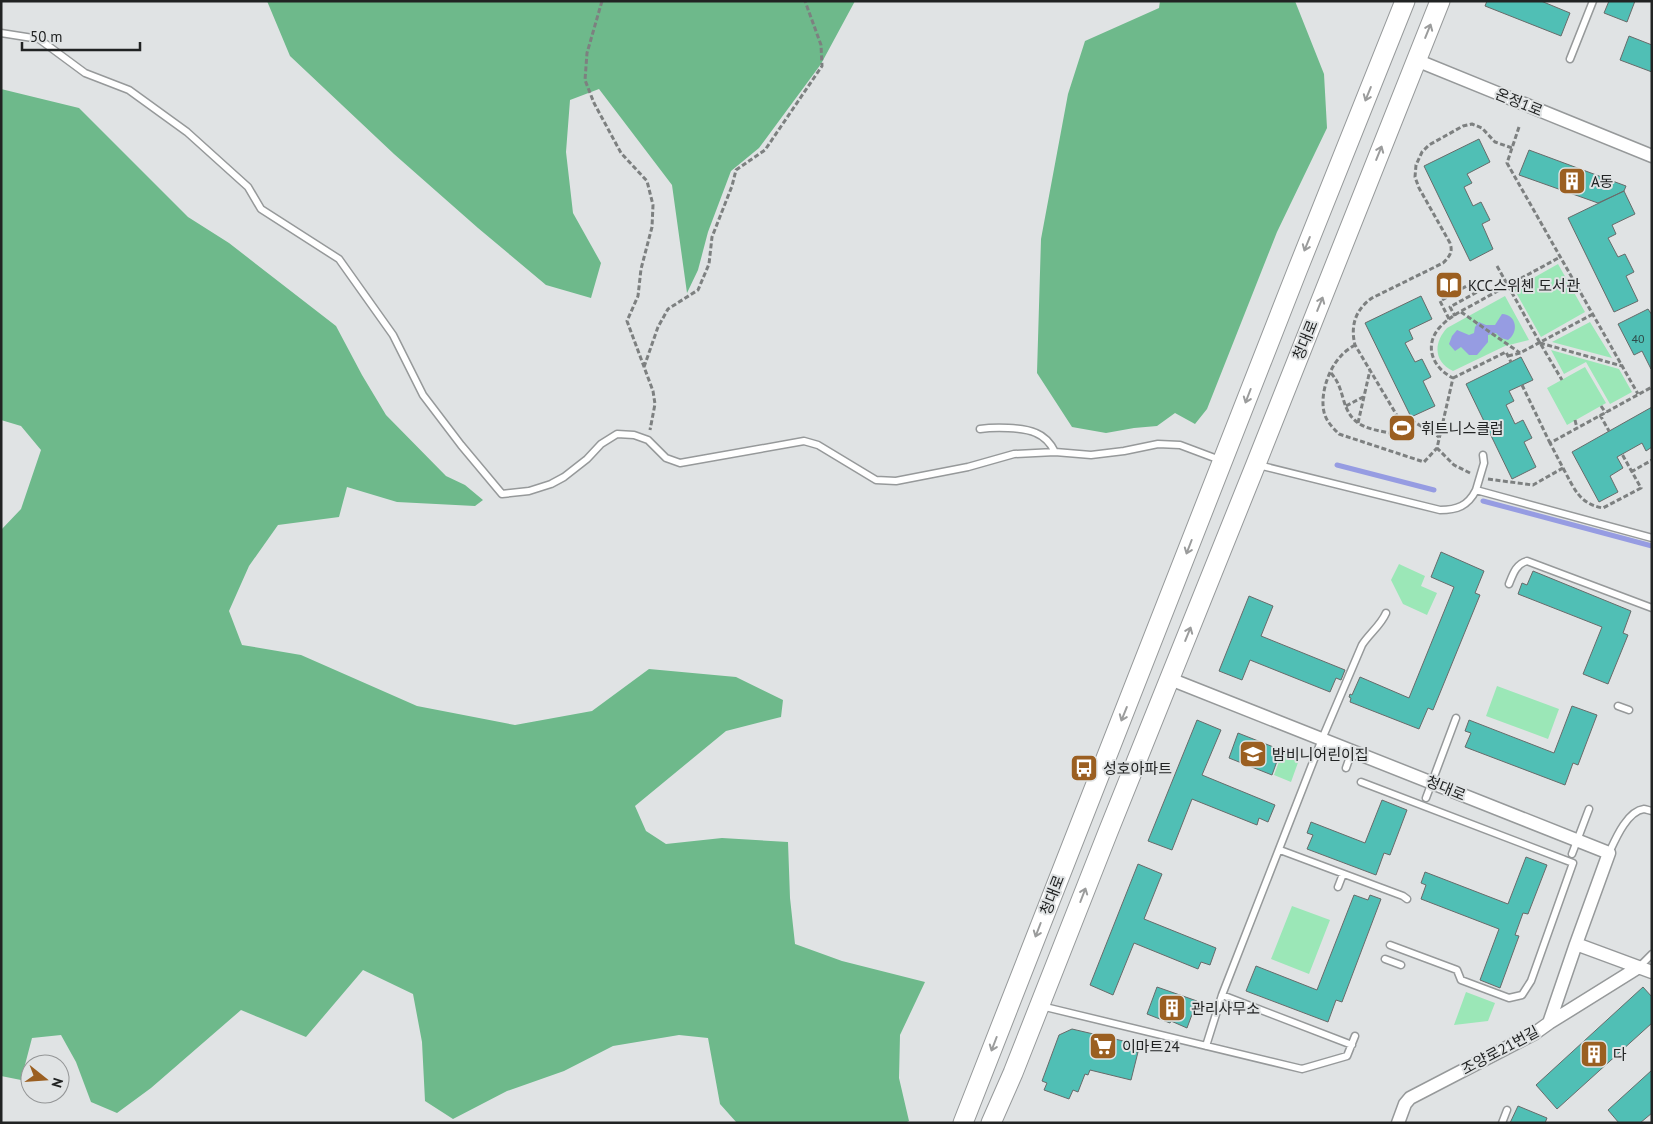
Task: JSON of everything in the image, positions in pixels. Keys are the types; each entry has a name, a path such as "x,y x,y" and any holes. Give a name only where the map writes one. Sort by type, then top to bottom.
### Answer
{"street":[{"name":"청대로","path":"963,1123 1222,461 1405,1"},
{"name":"청대로","path":"992,1123 1440,1"},
{"name":"온정1로","path":"1386,48 1652,156"},
{"name":"청대로","path":"1142,669 1609,853"},
{"name":"조양로21번길","path":"1398,1123 1405,1104 1410,1098 1535,1033 1549,1023 1609,853"},
{"path":"1576,944 1652,972"},
{"path":"1549,1023 1639,967"},
{"path":"1012,998 1040,1006"}],"lane":[{"path":"1570,60 1593,1"},
{"path":"1,33 39,39 85,73 129,90 187,132 248,187 261,209 339,259 393,335 423,395 502,494 529,491 551,484 564,477 616,434 634,435 648,440 666,458 680,463 804,441 818,445 876,480 896,481 968,467 1014,454 1055,452 1091,455 1158,444 1180,445 1222,461"},
{"path":"980,429 994,428 1036,433 1050,443 1055,452"},
{"path":"1256,464 1440,510 1457,509 1466,504 1476,490 1484,463 1483,455"},
{"path":"1476,490 1652,538"},
{"path":"1509,584 1517,567 1526,561 1652,608"},
{"path":"1206,1046 1222,995 1322,739 1362,646 1371,632 1383,620 1386,612"},
{"path":"1618,706 1629,710"},
{"path":"1426,798 1456,718"},
{"path":"1346,768 1352,752"},
{"path":"1361,782 1573,863 1531,981 1522,995 1509,998 1501,996 1461,980 1457,970 1390,945"},
{"path":"1572,854 1589,809"},
{"path":"1609,853 1617,834 1633,814 1644,809 1652,811"},
{"path":"1280,850 1403,896 1406,899"},
{"path":"1338,887 1343,874"},
{"path":"1639,967 1652,954"},
{"path":"1385,959 1401,965"},
{"path":"1222,995 1352,1045"},
{"path":"1040,1006 1302,1069 1347,1056 1356,1036"},
{"path":"1502,1123 1507,1110"}],"path":[{"path":"602,1 587,53 585,80 594,104 622,153 647,181 653,205 652,226 641,269 638,296 627,321 653,391 655,404 648,440"},
{"path":"644,367 658,327 668,309 698,290 709,264 712,237 732,186 736,170 765,150 822,66 821,45 805,1"},
{"path":"1331,373 1338,381 1348,411 1361,426 1394,434 1399,419 1355,345 1352,334 1357,314 1364,304 1372,298 1444,263 1449,258 1452,250 1450,242 1419,188 1415,177 1416,165 1422,152 1437,140 1463,126 1472,124 1482,128 1495,142 1512,148"},
{"path":"1519,128 1506,164 1638,394"},
{"path":"1453,378 1438,368 1433,359 1431,348 1433,337 1439,328 1454,316 1560,257"},
{"path":"1497,266 1562,380"},
{"path":"1450,319 1440,301 1472,283 1477,292 1450,307 1454,316"},
{"path":"1461,312 1520,353"},
{"path":"1508,356 1520,353 1593,314"},
{"path":"1540,343 1622,366"},
{"path":"1355,345 1340,357 1327,380 1323,398 1324,412 1331,425 1339,434 1424,462 1437,448 1453,378"},
{"path":"1453,378 1506,352 1511,362"},
{"path":"1358,423 1370,370"},
{"path":"1522,385 1563,468 1579,496 1586,503 1604,508 1641,488 1622,454"},
{"path":"1550,443 1652,387"},
{"path":"1346,406 1364,397"},
{"path":"1601,406 1606,413"},
{"path":"1600,415 1609,431"},
{"path":"1411,420 1439,437"},
{"path":"1575,420 1578,428"},
{"path":"1437,448 1454,465 1480,478 1533,486 1563,468"},
{"path":"1631,472 1652,460"}],"green space":[{"path":"267,1 855,1 821,64 759,148 731,171 708,232 698,270 687,293 672,185 599,89 570,100 566,152 573,213 601,263 591,298 546,285 394,154 290,56"},
{"path":"1160,1 1295,1 1324,74 1327,128 1277,232 1207,409 1195,424 1175,413 1157,426 1106,433 1072,427 1037,373 1041,239 1068,94 1085,41 1159,8"},
{"path":"1,89 79,108 188,217 229,243 336,326 386,415 446,476 465,485 483,500 475,506 397,502 347,487 339,517 278,525 249,566 229,611 242,645 301,655 417,706 515,725 592,711 649,669 736,677 783,700 781,717 726,731 635,806 646,831 666,844 722,838 788,842 790,898 795,944 842,961 925,982 900,1035 899,1078 909,1121 905,1123 737,1123 720,1104 708,1038 679,1035 613,1046 564,1071 507,1091 453,1119 425,1101 422,1042 413,994 363,970 306,1037 241,1010 151,1088 117,1113 91,1102 76,1062 61,1035 32,1038 28,1054 20,1054 20,1080 1,1076 1,530 21,509 41,450 21,426 1,420"},
{"path":"1558,264 1585,312 1541,337 1514,289"},
{"path":"1505,296 1529,340 1505,346 1453,371 1442,363 1439,357 1438,346 1442,334 1447,328"},
{"path":"1590,322 1612,358 1552,342"},
{"path":"1551,350 1619,369 1632,392 1610,404 1586,362 1564,374"},
{"path":"1585,367 1606,403 1567,425 1547,388"},
{"path":"1399,564 1425,576 1421,586 1437,593 1427,615 1403,604 1391,580"},
{"path":"1497,686 1559,709 1548,739 1486,716"},
{"path":"1283,751 1300,757 1291,782 1274,775"},
{"path":"1292,906 1330,920 1309,974 1271,959"},
{"path":"1466,992 1495,1003 1488,1021 1454,1025"}],"water":[{"path":"1502,314 1511,317 1515,324 1514,333 1508,340 1501,338 1496,333 1488,335 1488,342 1477,355 1469,355 1461,347 1455,351 1449,344 1457,330 1469,335 1474,333 1475,327 1479,322 1486,325 1495,325"}],"building":[{"path":"1487,1 1541,1 1570,13 1561,36 1485,6"},
{"path":"1609,1 1635,1 1627,22 1604,13"},
{"path":"1629,36 1652,45 1652,72 1620,60"},
{"path":"1479,139 1490,162 1467,174 1472,183 1464,187 1473,206 1481,202 1490,220 1482,224 1493,249 1470,261 1424,166"},
{"name":"A동","path":"1529,150 1626,186 1624,191 1598,203 1519,175"},
{"path":"1624,191 1635,214 1612,225 1616,234 1608,238 1618,257 1625,254 1634,272 1626,276 1638,301 1614,312 1568,218"},
{"path":"1421,296 1432,319 1409,330 1413,339 1405,343 1415,362 1422,359 1431,377 1423,381 1435,406 1411,417 1365,323"},
{"path":"1648,309 1652,315 1651,369 1642,351 1634,355 1618,324"},
{"path":"1521,357 1533,380 1509,391 1514,401 1506,405 1515,424 1523,420 1532,438 1524,442 1536,467 1512,479 1466,384"},
{"path":"1652,407 1652,447 1646,451 1642,443 1617,457 1623,468 1610,476 1618,492 1599,502 1572,452"},
{"path":"1441,552 1484,571 1475,593 1480,595 1433,710 1428,708 1419,729 1350,702 1351,698 1349,697 1350,694 1352,695 1360,677 1409,698 1454,587 1431,577"},
{"path":"1533,571 1631,611 1623,633 1628,635 1608,684 1583,674 1602,627 1518,594 1522,583 1527,585"},
{"path":"1249,596 1273,606 1261,636 1345,670 1341,680 1336,678 1330,692 1250,660 1242,680 1219,671"},
{"path":"1572,706 1597,715 1578,765 1573,763 1565,785 1465,747 1471,733 1465,731 1469,720 1554,753"},
{"path":"1197,720 1221,730 1202,775 1275,805 1268,822 1259,818 1257,825 1192,799 1172,850 1148,841"},
{"path":"1238,733 1281,750 1272,775 1229,758"},
{"path":"1382,800 1407,810 1390,855 1384,853 1376,875 1307,849 1313,835 1307,833 1311,822 1365,843"},
{"path":"1526,857 1547,865 1528,914 1523,913 1515,935 1519,936 1500,988 1480,980 1499,929 1421,899 1426,885 1421,883 1425,872 1508,904"},
{"path":"1138,864 1162,874 1144,919 1216,948 1210,965 1201,962 1198,969 1134,943 1113,995 1090,985"},
{"path":"1354,895 1368,900 1370,895 1381,899 1342,1002 1336,1000 1328,1022 1246,991 1256,966 1317,990"},
{"name":"관리사무소","path":"1157,987 1197,1001 1187,1028 1147,1014"},
{"name":"다","path":"1643,987 1652,997 1652,1023 1557,1109 1536,1085"},
{"path":"1072,1029 1132,1043 1131,1051 1138,1052 1131,1080 1090,1070 1088,1075 1085,1074 1078,1092 1073,1090 1069,1099 1044,1090 1047,1083 1042,1081 1059,1035"},
{"path":"1652,1070 1652,1113 1640,1123 1619,1123 1608,1110"},
{"path":"1518,1106 1547,1118 1545,1123 1510,1123"}],"waterway":[{"path":"1337,465 1434,490"},
{"path":"1483,501 1652,546"}],"place":[{"name":"A동","path":"1572,181"},
{"name":"KCC스위첸 도서관","path":"1449,285"},
{"name":"휘트니스클럽","path":"1402,428"},
{"name":"밤비니어린이집","path":"1253,754"},
{"name":"성호아파트","path":"1084,768"},
{"name":"관리사무소","path":"1172,1008"},
{"name":"이마트24","path":"1103,1046"},
{"name":"다","path":"1594,1054"}]}
